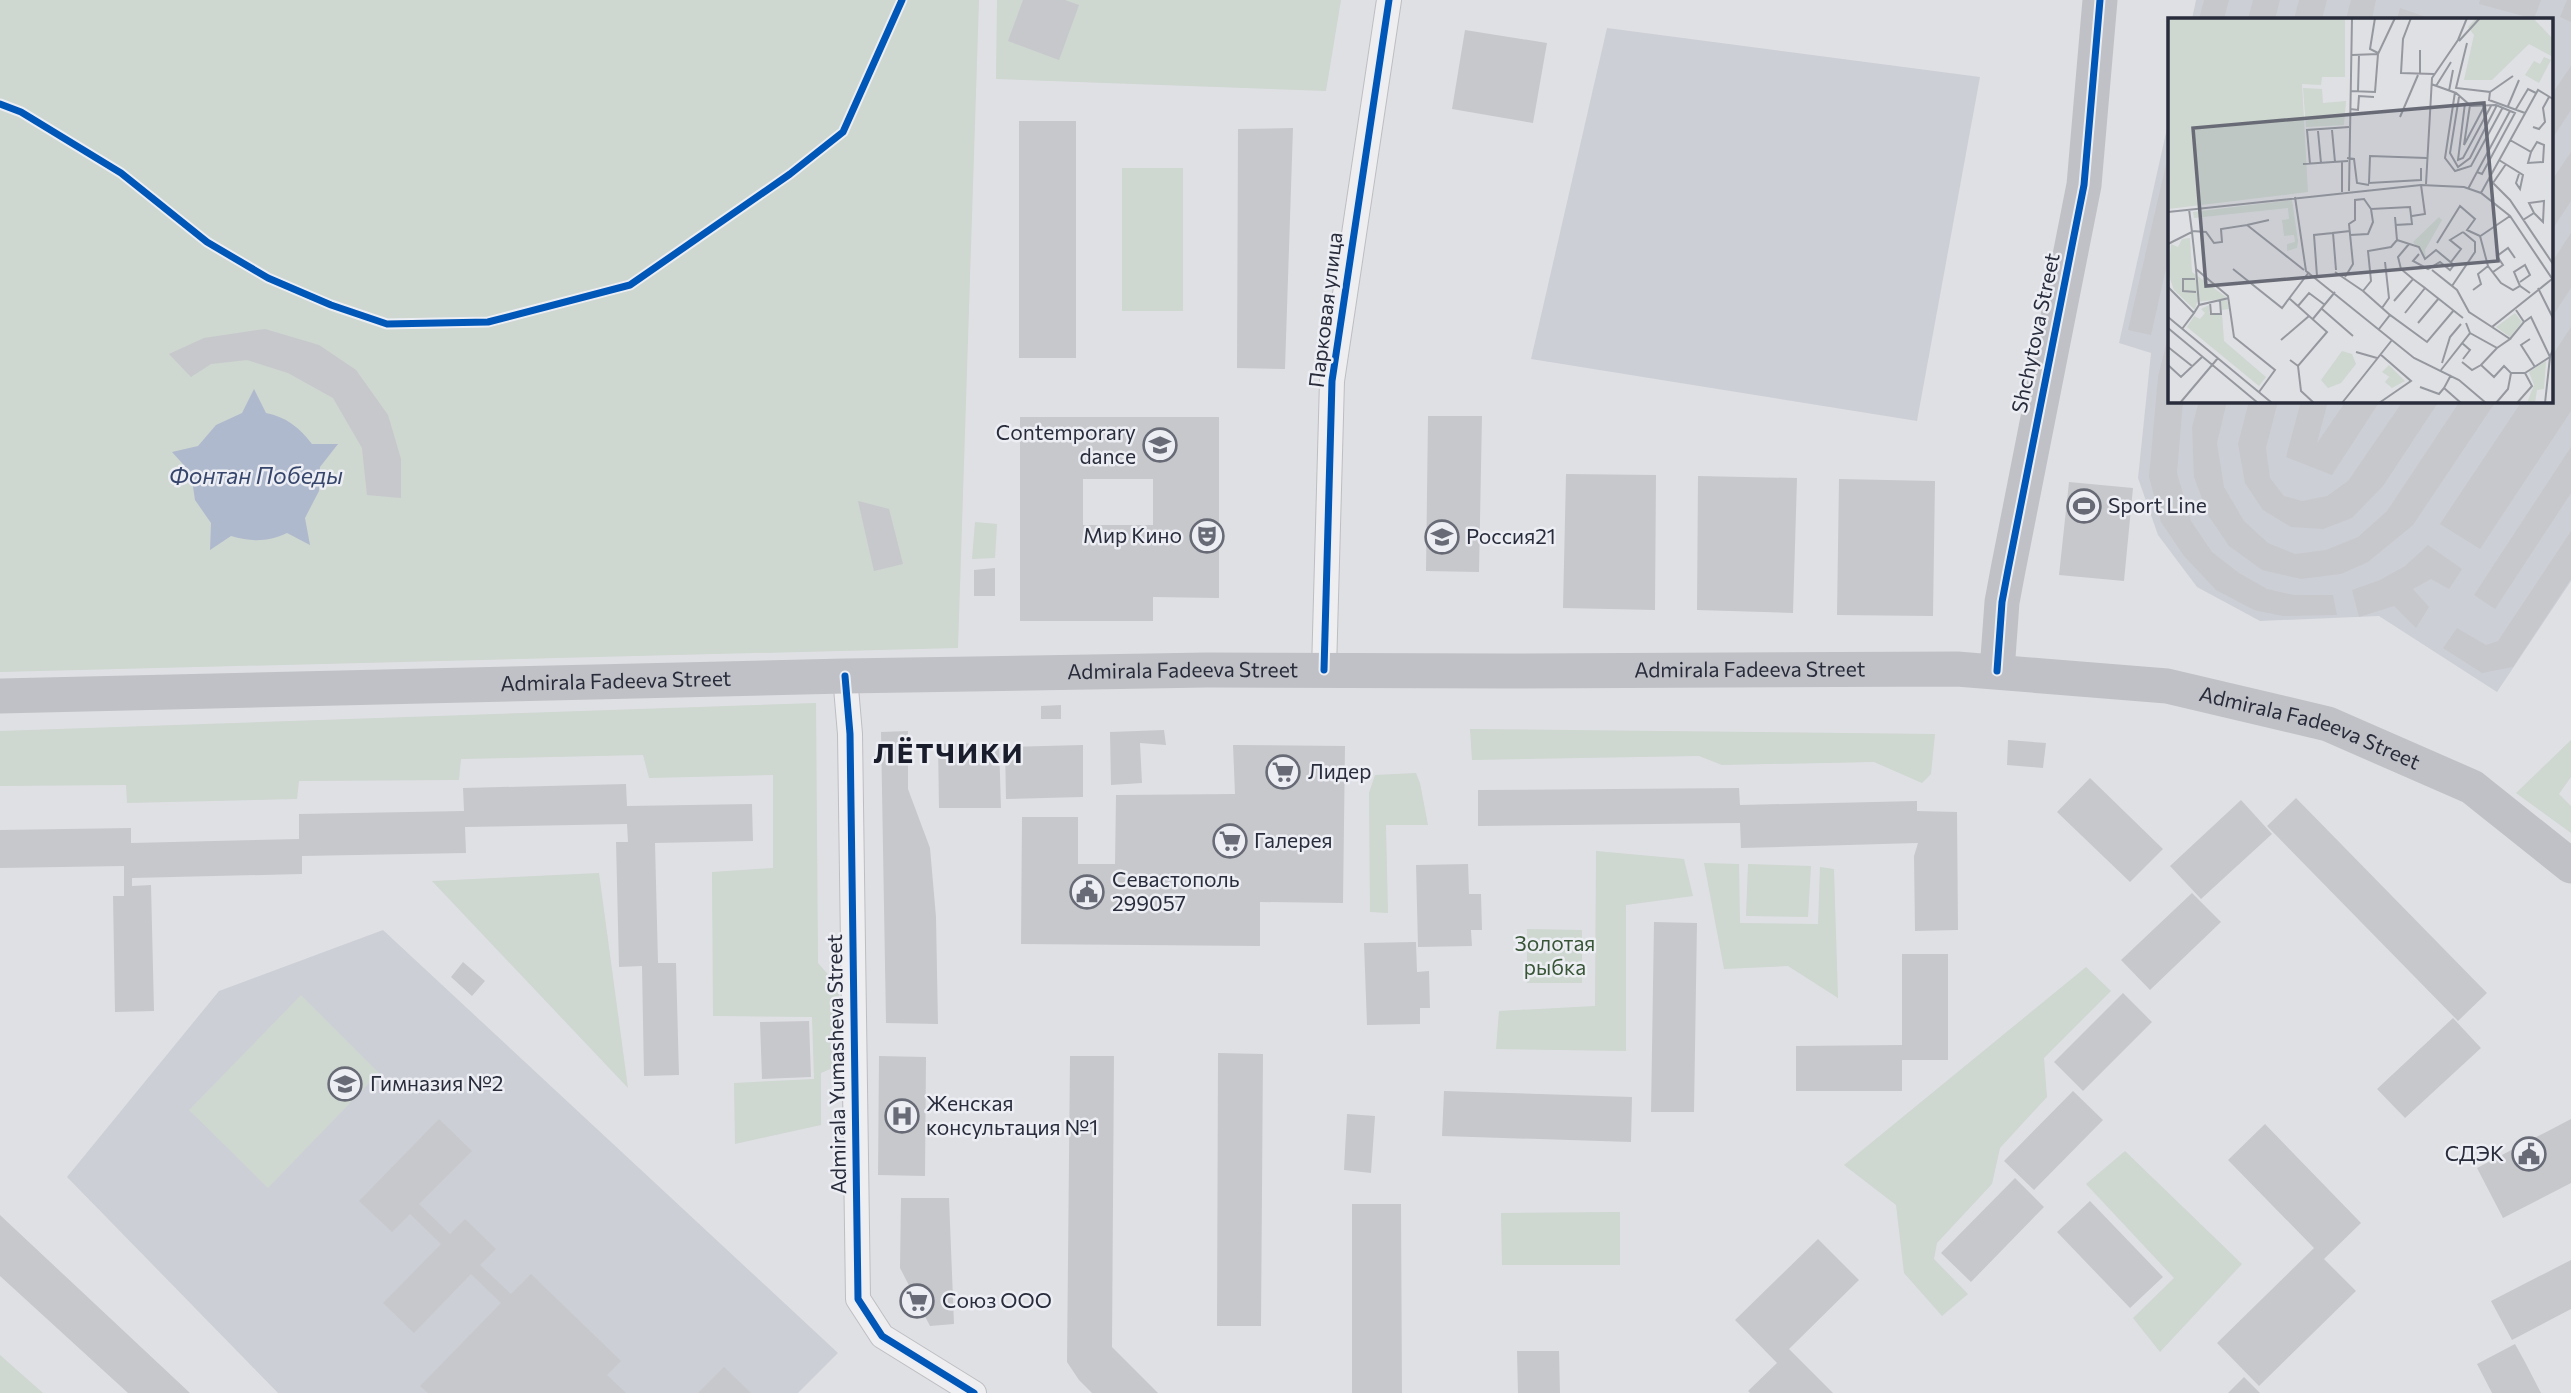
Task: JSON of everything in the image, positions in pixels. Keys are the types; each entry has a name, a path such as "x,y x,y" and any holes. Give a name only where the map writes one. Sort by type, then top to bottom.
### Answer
{"main road":[{"name":"Shchytova Street","path":"1997,671 2002,602 2084,185 2100,0"},
{"name":"Admirala Fadeeva Street","path":"0,696 845,676 1324,670 1997,671 2167,686 2328,724 2472,787 2571,866"}],"street":[{"name":"Парковая улица","path":"1324,670 1332,382 1388,0"},
{"name":"Admirala Yumasheva Street","path":"845,676 850,748 858,1299 882,1336 974,1393"}],"shaded area":[{"path":"2196,0 2571,0 2571,581 2497,692 2379,616 2260,621 2197,587 2158,535 2138,478 2151,353 2119,343 2168,124 2168,402 2554,402 2554,18 2192,18"},
{"path":"1607,28 1980,77 1917,421 1531,359"},
{"name":"Гимназия №2","path":"383,930 838,1353 798,1393 278,1393 67,1177 219,991"}],"green space":[{"path":"0,0 979,0 958,648 0,672"},
{"path":"997,0 1341,0 1326,91 996,79"},
{"path":"1122,168 1183,168 1183,311 1122,311"},
{"path":"975,522 997,524 995,558 972,559"},
{"path":"816,703 818,963 839,987 837,1066 821,1073 821,1125 735,1144 734,1083 814,1079 812,1017 713,1016 712,872 773,868 773,775 649,778 643,755 461,759 459,780 299,781 297,799 127,803 126,785 0,786 0,731"},
{"path":"1470,729 1935,734 1931,774 1922,783 1874,762 1722,765 1699,756 1472,760"},
{"path":"2571,740 2571,777 2559,794 2571,806 2571,833 2516,793"},
{"path":"1416,773 1428,825 1386,825 1388,913 1370,912 1369,793 1375,775"},
{"path":"1596,851 1684,859 1693,896 1626,905 1626,1051 1496,1049 1499,1011 1595,1006"},
{"path":"1704,863 1739,864 1740,923 1818,924 1820,867 1834,869 1838,998 1788,966 1724,969"},
{"path":"1748,864 1811,866 1808,917 1746,916"},
{"path":"599,873 628,1088 432,881"},
{"name":"Золотая рыбка","path":"1527,929 1582,930 1582,983 1527,983"},
{"path":"2086,967 2111,991 2044,1058 2047,1097 2000,1148 1992,1184 1937,1243 1934,1259 1968,1294 1942,1316 1904,1273 1896,1205 1844,1165"},
{"path":"301,995 379,1073 268,1188 189,1110"},
{"path":"2125,1151 2242,1264 2160,1352 2133,1318 2174,1278 2086,1184"},
{"path":"1620,1212 1620,1265 1502,1265 1501,1213"},
{"path":"0,1355 43,1393 0,1393"}],"water":[{"name":"Фонтан Победы","path":"254,389 266,413 292,424 312,444 338,444 320,467 319,491 305,518 310,545 287,533 259,540 231,536 210,550 211,523 195,500 191,473 172,452 198,446 216,425 242,413"}],"building":[{"path":"1023,0 1065,0 1079,5 1059,60 1008,41"},
{"path":"2204,0 2229,0 2224,18 2199,18"},
{"path":"2253,0 2280,0 2275,18 2248,18"},
{"path":"2299,0 2327,0 2322,18 2294,18"},
{"path":"2351,0 2376,0 2372,18 2346,18"},
{"path":"2480,0 2541,0 2534,18 2479,4"},
{"path":"2567,0 2571,0 2571,22 2560,17"},
{"path":"2400,8 2423,16 2422,18 2397,18"},
{"path":"1465,30 1547,43 1533,123 1452,109"},
{"path":"2571,66 2571,110 2554,136 2554,91"},
{"path":"1019,121 1076,121 1076,358 1019,358"},
{"path":"1293,128 1285,369 1237,368 1238,129"},
{"path":"2571,152 2571,201 2554,227 2554,177"},
{"path":"2168,155 2168,260 2151,335 2128,330"},
{"path":"2571,233 2571,288 2554,314 2554,259"},
{"path":"2571,327 2571,411 2480,549 2440,524 2521,402 2554,402 2554,353"},
{"path":"265,329 319,345 356,370 388,415 401,459 401,498 367,495 362,448 333,398 288,373 247,360 211,364 191,377 169,354 204,338"},
{"path":"2168,336 2168,402 2183,402 2177,473 2191,521 2212,552 2239,573 2267,589 2294,595 2333,595 2337,615 2283,616 2254,610 2216,590 2184,556 2161,522 2149,477 2158,377"},
{"path":"2199,402 2227,402 2217,443 2224,487 2244,521 2268,543 2295,554 2326,550 2358,537 2387,511 2459,402 2495,402 2413,525 2368,562 2341,574 2301,579 2262,570 2229,546 2208,515 2194,477 2192,427"},
{"path":"2249,402 2278,402 2266,448 2270,478 2284,496 2302,501 2327,496 2348,481 2402,402 2438,402 2383,486 2352,518 2323,529 2291,527 2263,510 2245,483 2238,444"},
{"path":"2301,402 2328,402 2317,443 2345,402 2379,402 2332,475 2286,457"},
{"path":"1428,416 1482,416 1479,572 1426,571"},
{"path":"1020,417 1219,417 1219,598 1153,597 1153,621 1020,621","holes":["1083,479 1153,479 1153,525 1083,525"]},
{"path":"2571,447 2571,493 2495,609 2474,595"},
{"path":"1566,474 1656,475 1655,610 1563,608"},
{"path":"1698,476 1797,478 1793,613 1697,610"},
{"path":"1839,479 1935,481 1933,616 1837,615"},
{"path":"2069,482 2133,488 2124,581 2059,575"},
{"path":"858,501 889,509 903,564 874,571"},
{"path":"2571,531 2571,579 2513,667 2482,673 2443,648 2457,628 2486,645 2498,641"},
{"path":"2428,545 2462,569 2449,589 2431,579 2413,589 2429,607 2416,628 2394,606 2359,617 2352,590 2380,580 2405,566"},
{"path":"995,568 995,596 974,596 974,570"},
{"path":"1061,705 1061,719 1041,719 1041,706"},
{"path":"1164,730 1166,745 1140,743 1142,783 1111,785 1110,732"},
{"path":"908,731 908,789 930,848 936,917 938,1024 886,1023 881,732"},
{"path":"2008,740 2046,743 2043,768 2007,765"},
{"path":"999,743 1001,808 939,808 938,744"},
{"path":"1083,745 1083,797 1006,799 1005,747"},
{"name":"Галерея","path":"1233,745 1345,746 1343,903 1260,902 1260,946 1021,944 1022,817 1078,817 1078,864 1115,864 1116,795 1235,794"},
{"path":"2090,778 2163,849 2130,882 2057,812"},
{"path":"626,784 627,806 752,804 753,841 655,843 658,963 676,963 679,1075 644,1076 642,966 619,967 616,842 628,842 627,824 465,827 466,853 302,856 302,874 132,878 132,886 151,885 154,1011 115,1012 113,896 124,896 124,866 0,868 0,830 131,828 131,843 299,839 299,814 464,811 463,788"},
{"path":"1739,788 1740,805 1917,801 1917,811 1957,812 1958,930 1915,931 1914,856 1918,843 1741,848 1740,823 1478,826 1478,790"},
{"path":"2296,798 2487,993 2458,1021 2267,826"},
{"path":"2241,800 2272,834 2201,899 2170,866"},
{"path":"1468,864 1469,894 1481,894 1482,930 1471,930 1472,946 1418,947 1416,865"},
{"path":"2192,893 2221,922 2150,990 2121,960"},
{"path":"1654,922 1697,923 1694,1112 1651,1112"},
{"path":"1416,942 1417,972 1429,971 1430,1008 1420,1008 1420,1024 1367,1025 1364,943"},
{"path":"1902,954 1948,954 1948,1060 1902,1060 1902,1091 1796,1091 1796,1046 1902,1045"},
{"path":"463,962 485,981 472,996 451,977"},
{"path":"2123,993 2152,1022 2083,1091 2054,1062"},
{"path":"2453,1018 2481,1048 2405,1118 2377,1089"},
{"path":"809,1021 811,1077 762,1079 760,1022"},
{"path":"1218,1053 1263,1054 1261,1326 1217,1326"},
{"path":"879,1056 926,1057 925,1176 878,1175"},
{"path":"1070,1056 1114,1056 1112,1347 1158,1393 1092,1393 1067,1362"},
{"path":"1444,1091 1632,1097 1631,1142 1442,1136"},
{"path":"2073,1091 2103,1120 2034,1190 2004,1161"},
{"path":"1347,1114 1375,1116 1371,1173 1344,1170"},
{"path":"439,1119 472,1151 419,1204 450,1234 465,1219 496,1249 480,1265 511,1294 531,1274 621,1361 607,1375 626,1393 428,1393 420,1386 501,1303 471,1274 414,1333 383,1303 441,1244 410,1214 392,1232 359,1201"},
{"path":"2571,1119 2571,1183 2503,1218 2477,1168"},
{"path":"2265,1124 2361,1223 2324,1259 2356,1291 2259,1386 2217,1343 2314,1248 2228,1160"},
{"path":"2015,1178 2044,1207 1971,1282 1941,1253"},
{"path":"901,1198 949,1198 954,1324 930,1326 900,1268"},
{"path":"2090,1201 2163,1277 2130,1308 2057,1232"},
{"path":"1352,1204 1401,1204 1402,1393 1352,1393"},
{"path":"0,1215 190,1393 128,1393 0,1276"},
{"path":"1818,1239 1859,1280 1789,1349 1833,1393 1750,1393 1748,1391 1777,1363 1735,1320"},
{"path":"2571,1260 2571,1309 2512,1340 2491,1301"},
{"path":"2515,1344 2541,1393 2492,1393 2477,1364"},
{"path":"1517,1351 1559,1351 1560,1393 1518,1393"},
{"path":"724,1367 751,1393 698,1393"},
{"path":"2244,1377 2260,1393 2228,1393"}],"cycle path":[{"path":"0,104 21,112 121,173 207,242 268,278 331,305 387,324 488,322 630,285 790,174 843,132 902,0"},
{"path":"1324,670 1332,381 1389,0"},
{"path":"1997,671 2002,602 2084,185 2100,0"},
{"path":"845,676 850,734 858,1299 882,1336 974,1393"}],"place":[{"name":"Contemporary dance","path":"1160,445"},
{"name":"Sport Line","path":"2084,506"},
{"name":"Мир Кино","path":"1207,536"},
{"name":"Россия21","path":"1442,537"},
{"name":"Лидер","path":"1283,772"},
{"name":"Галерея","path":"1230,841"},
{"name":"Севастополь 299057","path":"1087,892"},
{"name":"Гимназия №2","path":"345,1084"},
{"name":"Женская консультация №1","path":"902,1116"},
{"name":"СДЭК","path":"2529,1154"},
{"name":"Союз ООО","path":"917,1301"}],"district":[{"name":"ЛЁТЧИКИ","path":"949,753"}]}
